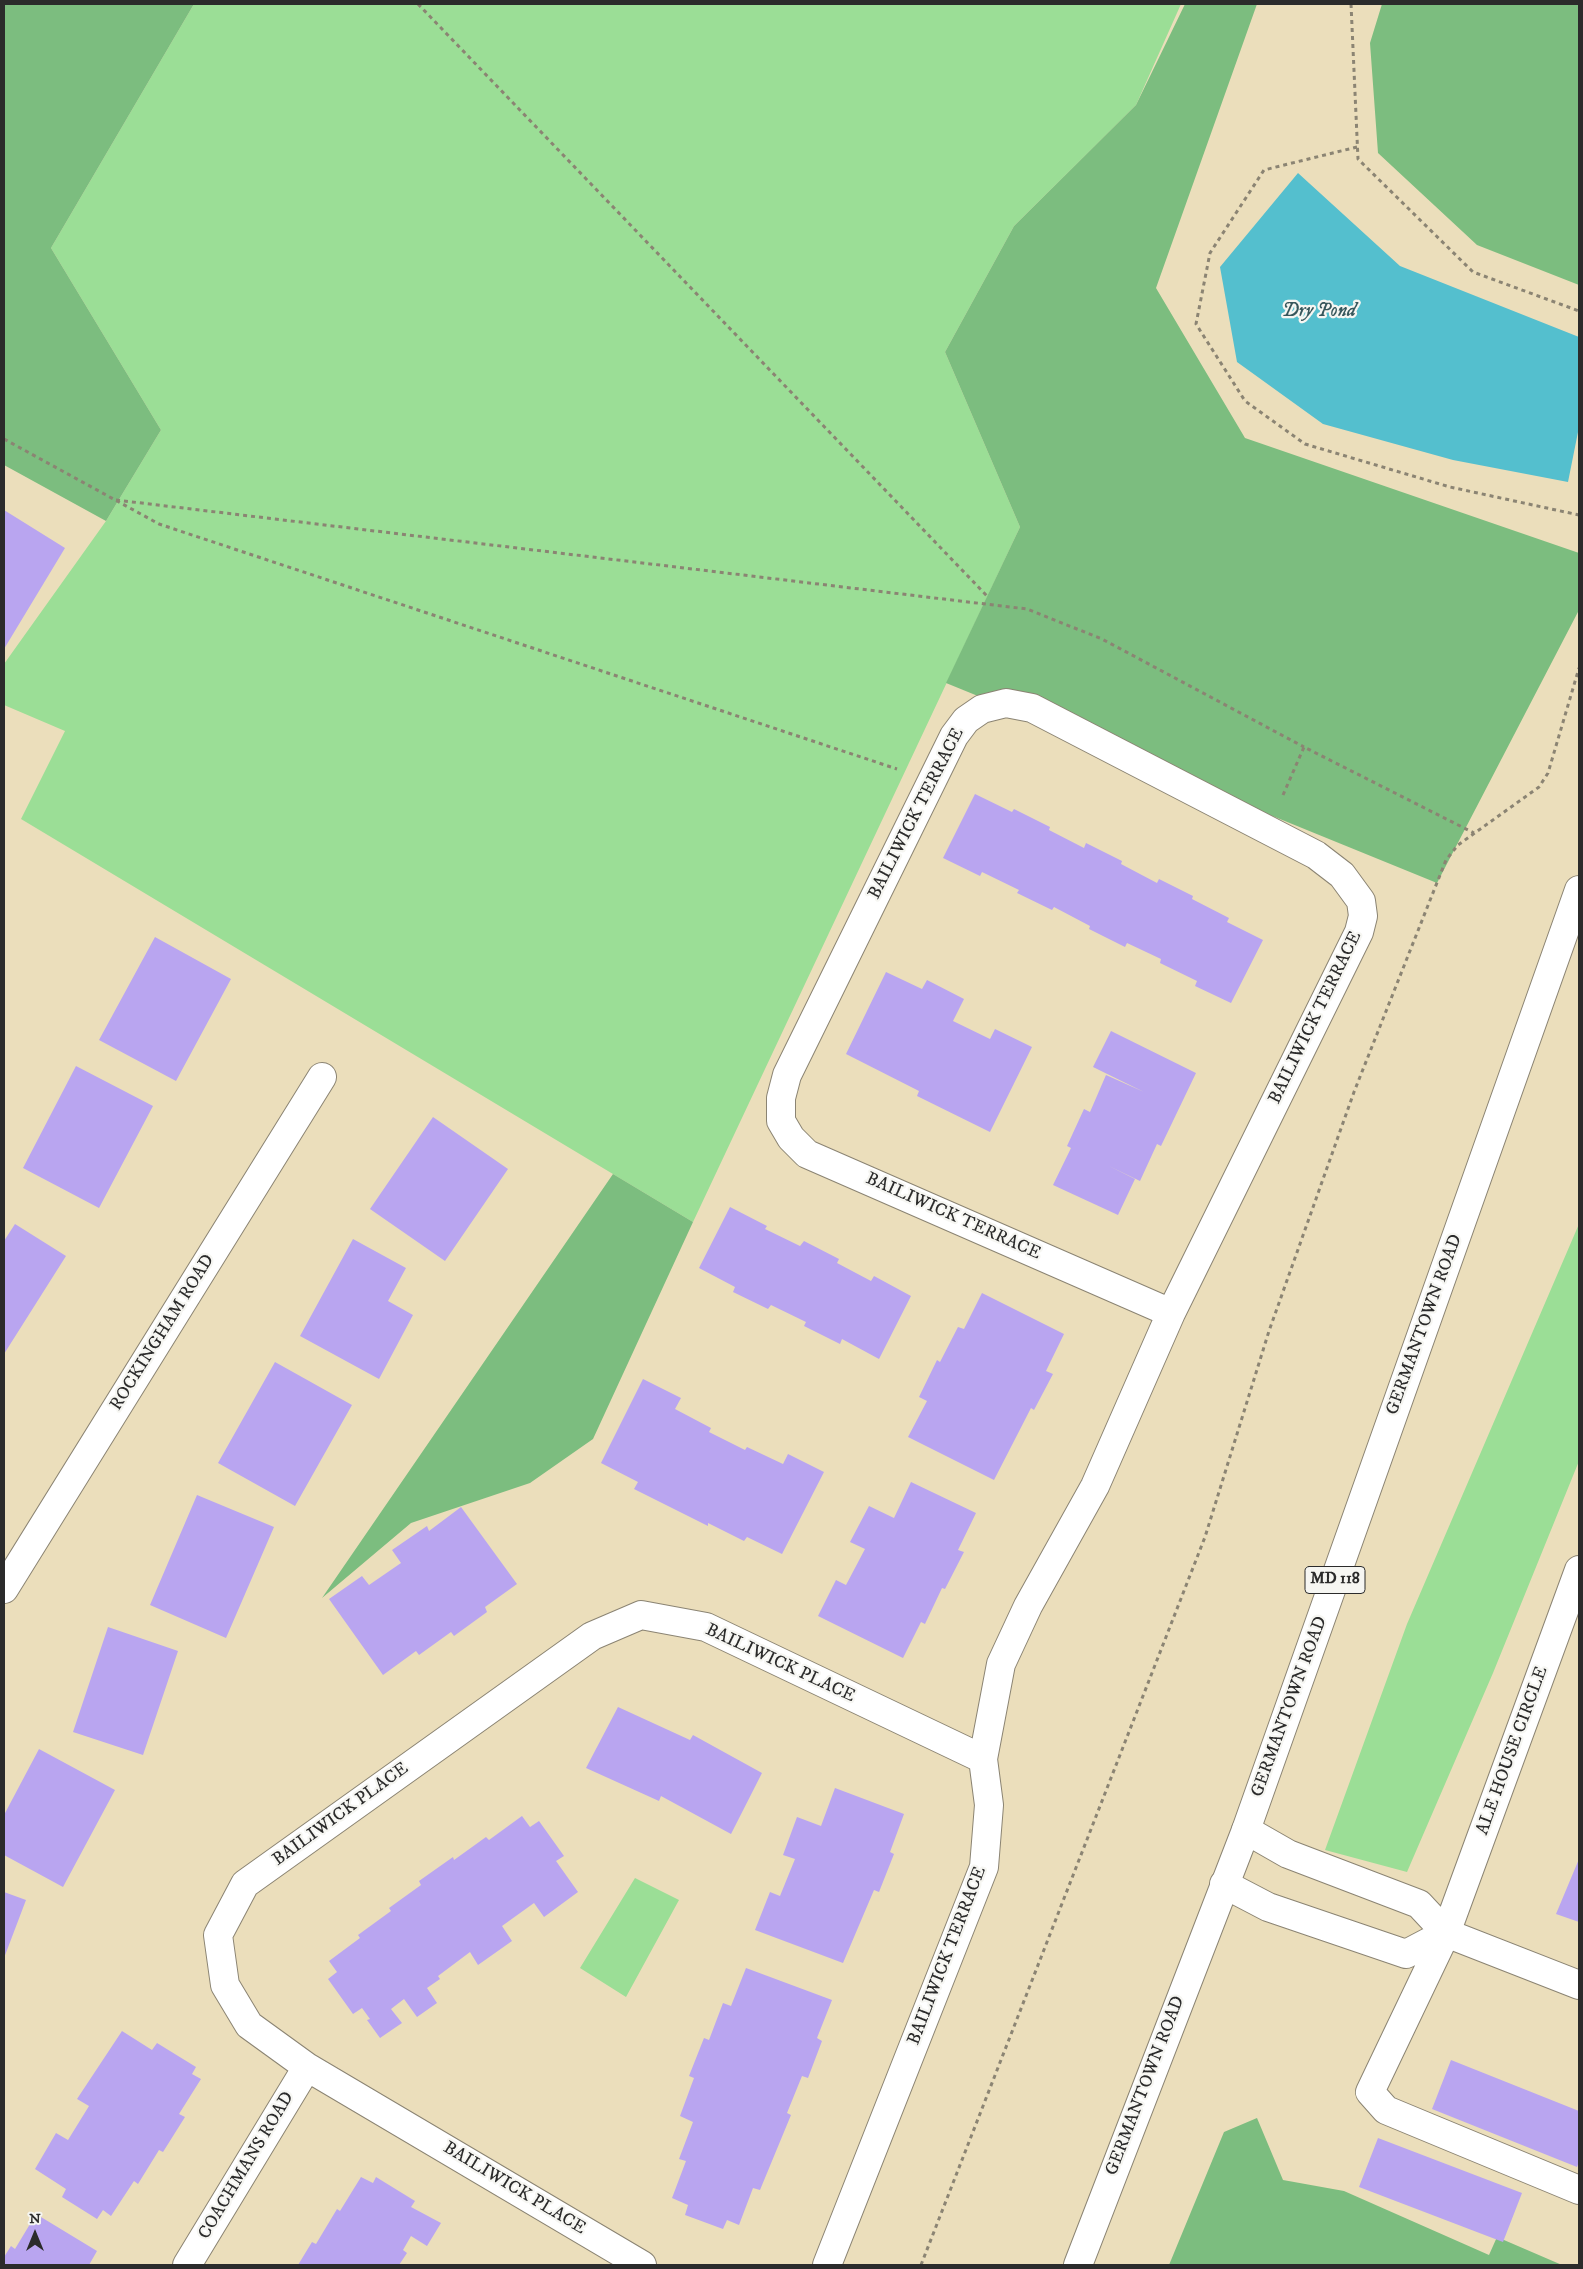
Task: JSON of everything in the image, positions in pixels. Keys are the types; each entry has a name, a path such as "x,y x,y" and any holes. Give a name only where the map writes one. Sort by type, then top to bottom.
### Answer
{"street":[{"name":"BAILIWICK TERRACE","path":"827,2265 984,1867 989,1805 984,1759 1001,1664 1028,1606 1095,1486 1171,1313 1359,932 1363,916 1361,901 1342,875 1316,855 1032,708 1006,703 982,709 966,720 954,736 787,1076 781,1098 781,1121 791,1138 807,1154 1171,1313"},
{"name":"GERMANTOWN ROAD","path":"1078,2265 1246,1830 1579,890"},
{"name":"ROCKINGHAM ROAD","path":"4,1588 322,1077"},
{"name":"ALE HOUSE CIRCLE","path":"1579,1570 1446,1933 1370,2092 1386,2110 1579,2190"},
{"name":"BAILIWICK PLACE","path":"642,2265 306,2067 248,2025 225,1985 218,1936 245,1884 592,1636 641,1615 706,1627 984,1759"},
{"path":"1246,1830 1288,1854 1419,1904 1446,1933 1579,1985"},
{"path":"1224,1884 1268,1907 1406,1954 1446,1933"},
{"name":"COACHMANS ROAD","path":"187,2265 306,2067"}],"path":[{"path":"418,4 987,596"},
{"path":"1351,4 1358,158 1473,272 1579,311"},
{"path":"1357,147 1264,170 1210,253 1196,324 1245,401 1305,444 1450,487 1579,515"},
{"path":"4,439 159,524 932,780"},
{"path":"116,500 1027,609 1102,639 1304,747 1474,833"},
{"path":"921,2265 1205,1536 1269,1331 1354,1092 1446,860 1458,845 1539,787 1548,773 1579,668"},
{"path":"1267,829 1304,747"}],"green space":[{"path":"4,4 194,4 51,248 161,430 106,521 4,465"},
{"path":"194,4 1181,4 1136,105 1014,226 945,352 1020,527 693,1222 21,819 65,731 4,705 4,664 106,521 161,430 51,248"},
{"path":"1185,4 1257,4 1156,288 1245,438 1579,553 1579,610 1437,883 946,683 1020,527 945,352 1014,226 1136,105"},
{"path":"1382,4 1579,4 1579,285 1477,245 1378,153 1370,43"},
{"path":"613,1174 693,1222 593,1439 530,1483 411,1523 322,1598"},
{"path":"1579,1224 1579,1461 1493,1673 1407,1872 1325,1850 1407,1624"},
{"path":"635,1878 679,1900 626,1997 580,1968"},
{"path":"1257,2118 1283,2180 1344,2191 1489,2255 1497,2237 1562,2265 1169,2265 1224,2132"}],"water":[{"name":"Dry Pond","path":"1298,173 1400,266 1579,337 1579,427 1568,482 1453,460 1323,424 1237,362 1220,267"}],"building":[{"path":"4,510 65,548 4,649"},
{"path":"975,794 1012,812 1014,809 1050,827 1049,830 1084,848 1086,843 1122,861 1121,864 1157,883 1159,879 1193,896 1192,899 1229,918 1227,922 1263,940 1231,1003 1195,986 1197,981 1160,963 1161,959 1127,943 1125,947 1089,929 1090,926 1054,907 1052,910 1017,893 1019,890 982,872 980,876 943,858"},
{"path":"155,937 231,979 176,1081 99,1040"},
{"path":"886,972 922,989 927,980 964,999 953,1021 990,1039 995,1029 1032,1047 990,1132 917,1096 919,1091 846,1054"},
{"path":"1111,1031 1196,1073 1161,1146 1157,1144 1140,1181 1109,1166 1135,1179 1118,1215 1053,1185 1071,1148 1067,1146 1084,1109 1090,1112 1106,1075 1144,1092 1093,1067"},
{"path":"76,1066 153,1106 99,1208 23,1168"},
{"path":"433,1117 508,1169 445,1261 370,1209"},
{"path":"730,1207 767,1226 765,1229 800,1246 804,1241 839,1259 837,1263 871,1281 874,1276 911,1296 879,1359 842,1339 840,1344 804,1326 806,1322 771,1305 768,1309 733,1292 735,1287 699,1268"},
{"path":"15,1224 66,1256 4,1354 4,1241"},
{"path":"353,1239 406,1268 388,1301 413,1315 379,1379 300,1336"},
{"path":"982,1293 1064,1334 1046,1371 1053,1374 1034,1410 1031,1408 994,1480 908,1437 927,1401 919,1397 937,1360 940,1362 958,1327 964,1329"},
{"path":"275,1362 352,1405 295,1506 218,1463"},
{"path":"643,1379 681,1398 675,1409 711,1428 709,1432 745,1450 747,1447 783,1464 788,1454 824,1472 782,1554 747,1537 744,1541 708,1523 708,1526 634,1489 638,1482 601,1463"},
{"path":"911,1482 976,1513 958,1550 964,1552 945,1589 942,1588 925,1624 921,1622 903,1658 818,1616 836,1580 846,1585 865,1549 850,1542 869,1506 894,1518"},
{"path":"197,1495 274,1527 226,1638 150,1605"},
{"path":"461,1507 517,1584 485,1607 487,1612 454,1636 451,1632 419,1655 416,1651 383,1675 329,1599 362,1576 369,1585 401,1563 392,1550 427,1526 429,1531"},
{"path":"108,1627 178,1651 143,1755 73,1732"},
{"path":"618,1707 690,1740 693,1735 762,1773 731,1834 661,1796 659,1801 586,1768"},
{"path":"39,1749 115,1790 63,1887 4,1855 4,1815"},
{"path":"835,1788 904,1814 890,1852 894,1854 879,1892 874,1890 843,1963 755,1930 770,1892 780,1896 795,1859 783,1855 797,1817 821,1826"},
{"path":"522,1816 530,1827 539,1821 564,1856 556,1861 578,1892 544,1917 534,1903 502,1926 512,1941 478,1965 470,1952 438,1976 440,1979 427,1988 437,2003 417,2017 404,1999 391,2009 402,2023 380,2038 367,2020 370,2019 362,2008 353,2014 328,1979 337,1972 329,1961 360,1938 358,1935 391,1911 389,1908 421,1885 419,1881 453,1857 454,1860 486,1837 489,1840"},
{"path":"1579,1859 1579,1922 1556,1914"},
{"path":"4,1892 26,1900 4,1958"},
{"path":"746,1968 832,2000 817,2038 822,2041 808,2078 802,2076 787,2113 791,2115 760,2190 753,2188 739,2225 727,2220 723,2229 685,2215 688,2205 672,2198 686,2161 679,2159 693,2122 680,2116 694,2078 689,2076 704,2038 709,2040 723,2003 731,2006"},
{"path":"122,2031 152,2050 157,2043 196,2067 192,2074 201,2079 179,2114 185,2117 163,2152 159,2150 138,2184 134,2181 111,2216 103,2210 97,2219 62,2197 66,2189 35,2169 56,2133 68,2140 89,2106 77,2099"},
{"path":"1451,2060 1579,2111 1579,2162 1577,2167 1432,2109"},
{"path":"1378,2138 1522,2193 1503,2242 1359,2187"},
{"path":"361,2177 373,2183 376,2177 415,2201 411,2207 441,2223 427,2246 411,2236 403,2250 407,2253 399,2265 298,2265 312,2242 316,2244 337,2209 340,2211"},
{"path":"36,2214 97,2251 89,2265 4,2265 4,2257 11,2246 15,2249"}]}
